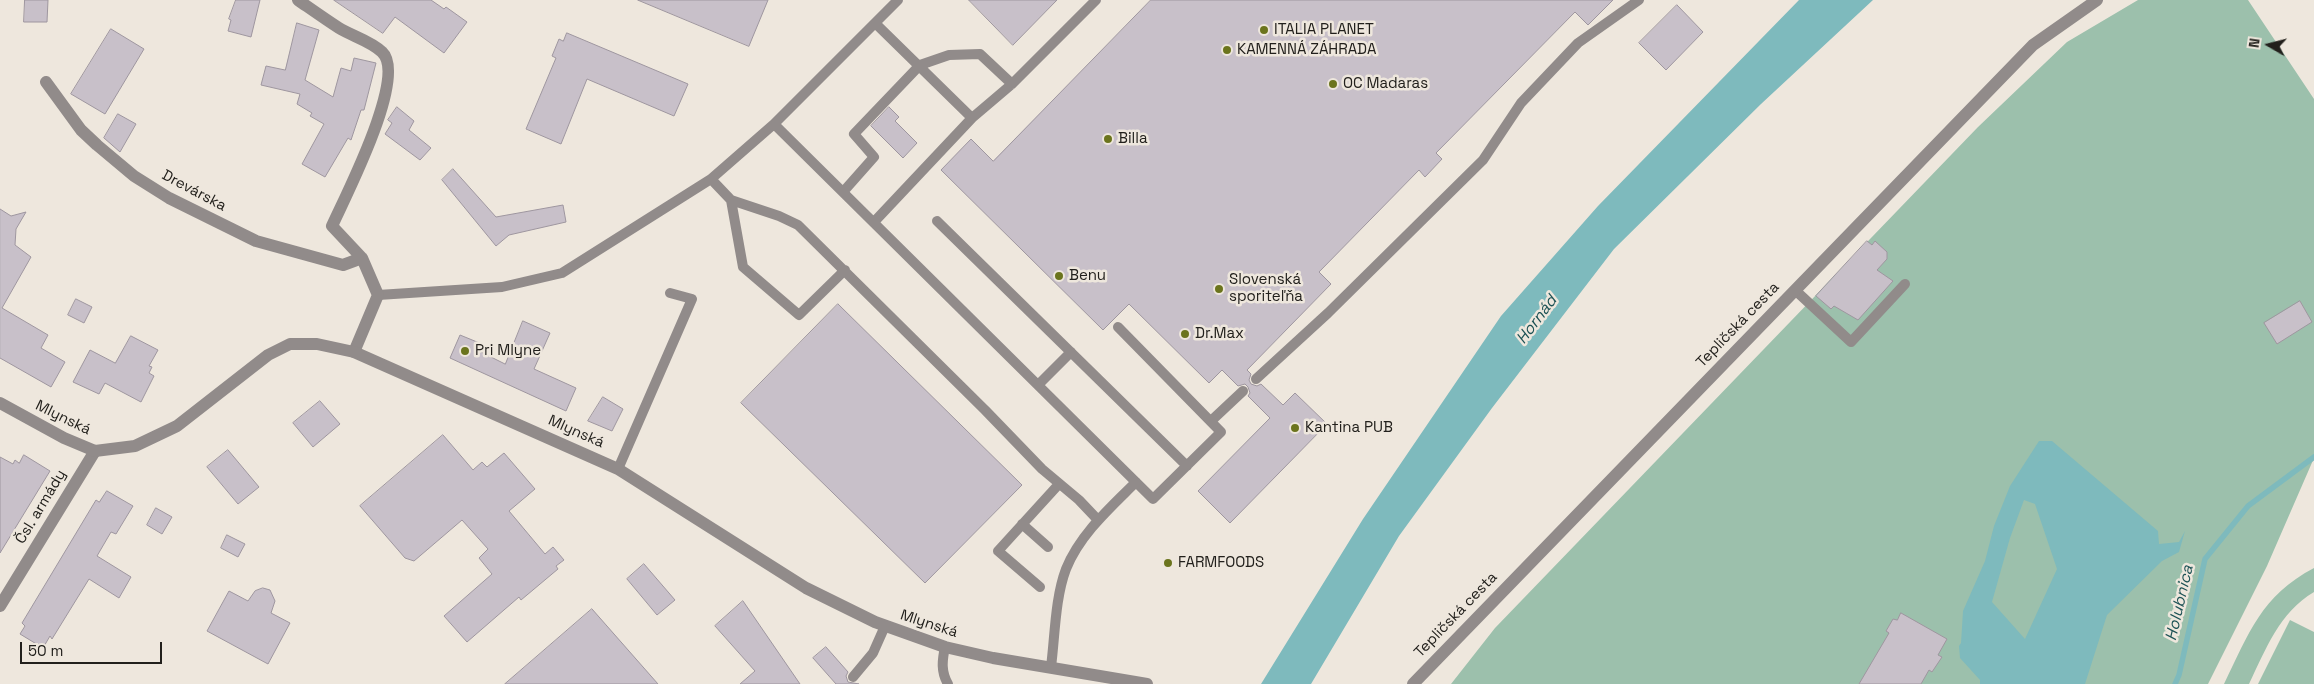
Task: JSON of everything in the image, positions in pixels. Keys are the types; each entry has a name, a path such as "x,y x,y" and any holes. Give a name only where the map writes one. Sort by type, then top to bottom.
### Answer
{"street":[{"path":"298,0 338,27 383,52 389,67 388,89 368,147 332,226 362,258 378,295 354,352"},
{"name":"Tepličská cesta","path":"1413,684 2033,45 2097,0"},
{"name":"Drevárska","path":"46,82 71,117 96,145 134,176 169,198 256,241 343,265 362,258"},
{"name":"Mlynská","path":"0,403 64,438 95,451 135,446 178,426 268,355 290,344 317,344 354,352 618,469 806,588 885,626 945,647 1147,684"},
{"name":"Čsl. armády","path":"0,606 95,451"}],"lane":[{"path":"378,295 502,287 562,273 711,179 774,124 898,0"},
{"path":"874,222 972,118 1012,84 1096,0"},
{"path":"1256,379 1328,313 1483,160 1521,103 1578,44 1639,0"},
{"path":"875,23 972,118"},
{"path":"843,192 874,157 854,134 920,65 949,55 980,54 1012,84"},
{"path":"774,124 1039,384 1153,499 1220,432 1118,327"},
{"path":"711,179 731,200 779,216 798,225 986,410 1042,469 1098,520"},
{"path":"731,200 743,267 799,315 845,270"},
{"path":"937,221 1187,466"},
{"path":"1795,290 1851,342 1905,284"},
{"path":"618,469 692,299 670,293"},
{"path":"1039,384 1071,352"},
{"path":"1211,422 1243,391"},
{"path":"1051,667 1064,575 1076,551 1098,520 1136,482"},
{"path":"1040,587 998,551 1060,484"},
{"path":"1022,524 1048,547"},
{"path":"853,677 873,653 885,626"},
{"path":"945,647 942,664 943,675 948,684"}],"green space":[{"path":"2138,0 2248,0 2314,99 2314,458 2267,566 2208,684 1451,684 1495,628 1978,127 2067,42"},
{"path":"2314,568 2314,592 2291,610 2283,621 2268,645 2249,684 2224,684 2258,617 2281,591"},
{"path":"2290,620 2314,632 2314,684 2258,684"}],"water":[{"name":"Hornád","path":"1799,0 1873,0 1761,104 1614,249 1492,408 1399,536 1311,684 1261,684 1363,519 1501,316 1598,206"},
{"path":"2039,441 2052,441 2158,531 2159,544 2179,542 2185,531 2179,552 2162,561 2107,615 2085,684 1980,684 1980,680 1960,658 1959,646 1961,643 1963,611 1985,561 1994,526 2010,486","holes":["2024,500 2035,504 2057,569 2025,639 1992,602 2010,538"]}],"building":[{"path":"25,0 48,0 47,22 24,22"},
{"path":"236,0 260,0 251,37 228,31 231,20 229,19"},
{"path":"334,0 431,0 444,9 446,7 467,22 444,53 395,17 383,33"},
{"path":"638,0 768,0 749,46"},
{"path":"969,0 1057,0 1013,45"},
{"path":"1151,0 1613,0 1588,25 1575,12 1436,153 1442,159 1425,177 1419,170 1319,272 1331,284 1247,370 1251,374 1249,380 1251,384 1257,386 1261,384 1283,405 1295,393 1327,424 1230,523 1198,491 1270,418 1248,396 1250,393 1248,387 1245,384 1238,386 1222,370 1209,383 1129,304 1103,330 941,170 971,139 993,161"},
{"path":"1677,5 1703,32 1666,70 1639,43"},
{"path":"297,23 319,30 305,80 333,97 341,68 351,71 354,58 376,63 364,110 361,110 351,140 348,138 325,177 302,164 324,124 310,116 312,113 297,104 300,94 261,85 266,66 285,70"},
{"path":"111,29 144,49 105,114 71,94"},
{"path":"567,33 688,84 674,116 587,79 561,144 526,129 556,58 552,56 559,39 563,41"},
{"path":"397,107 414,121 409,130 431,148 420,160 385,134 392,123 388,120"},
{"path":"889,107 899,117 895,121 917,143 903,158 871,126"},
{"path":"118,114 136,124 120,152 104,138"},
{"path":"453,169 496,217 563,205 566,222 509,235 496,246 442,180"},
{"path":"0,209 11,216 26,212 16,229 15,245 31,257 2,308 48,335 41,348 65,362 51,387 0,358"},
{"path":"1867,241 1872,245 1875,241 1887,252 1887,259 1877,270 1893,281 1858,320 1834,306 1831,309 1816,296"},
{"path":"76,299 92,307 84,323 68,315"},
{"path":"2300,301 2312,322 2277,344 2264,323"},
{"path":"838,304 1022,485 925,583 741,403"},
{"path":"523,321 550,333 534,369 576,388 566,411 450,358 460,335 482,344 479,351 505,364"},
{"path":"131,336 158,350 149,366 152,367 149,373 154,376 141,402 105,383 99,394 73,382 90,350 115,363"},
{"path":"603,397 623,409 612,431 588,421"},
{"path":"320,401 340,424 313,447 293,423"},
{"path":"443,435 473,470 482,462 487,467 504,453 535,489 509,511 545,554 553,547 564,560 556,566 558,569 521,600 519,597 467,642 444,616 492,574 479,558 488,549 462,520 414,561 405,558 360,506"},
{"path":"228,450 259,487 238,504 207,467"},
{"path":"24,455 50,471 0,553 0,457 13,464 15,460 19,463"},
{"path":"107,491 133,506 116,534 111,532 97,556 131,577 119,598 89,579 52,639 50,636 43,648 20,634 25,626 22,623 96,500 99,502"},
{"path":"156,508 172,517 162,534 147,525"},
{"path":"227,535 245,544 238,557 221,548"},
{"path":"644,564 675,600 657,615 627,579"},
{"path":"263,588 270,590 275,601 271,613 290,623 268,664 207,631 229,591 248,601 255,591"},
{"path":"743,601 800,684 740,684 755,671 715,626"},
{"path":"592,609 658,684 505,684"},
{"path":"1901,613 1947,639 1938,655 1942,657 1932,672 1929,670 1921,684 1859,684 1889,633 1886,631 1893,619 1897,620"},
{"path":"826,647 848,672 846,676 848,682 859,684 836,684 813,658"}],"waterway":[{"name":"Holubnica","path":"2175,684 2179,675 2205,559 2248,506 2314,457"}],"place":[{"name":"ITALIA PLANET","path":"1264,30"},
{"name":"KAMENNÁ ZÁHRADA","path":"1227,50"},
{"name":"OC Madaras","path":"1333,84"},
{"name":"Billa","path":"1108,139"},
{"name":"Benu","path":"1059,276"},
{"name":"Slovenská sporiteľňa","path":"1219,289"},
{"name":"Dr.Max","path":"1185,334"},
{"name":"Pri Mlyne","path":"465,351"},
{"name":"Kantina PUB","path":"1295,428"},
{"name":"FARMFOODS","path":"1168,563"}]}
